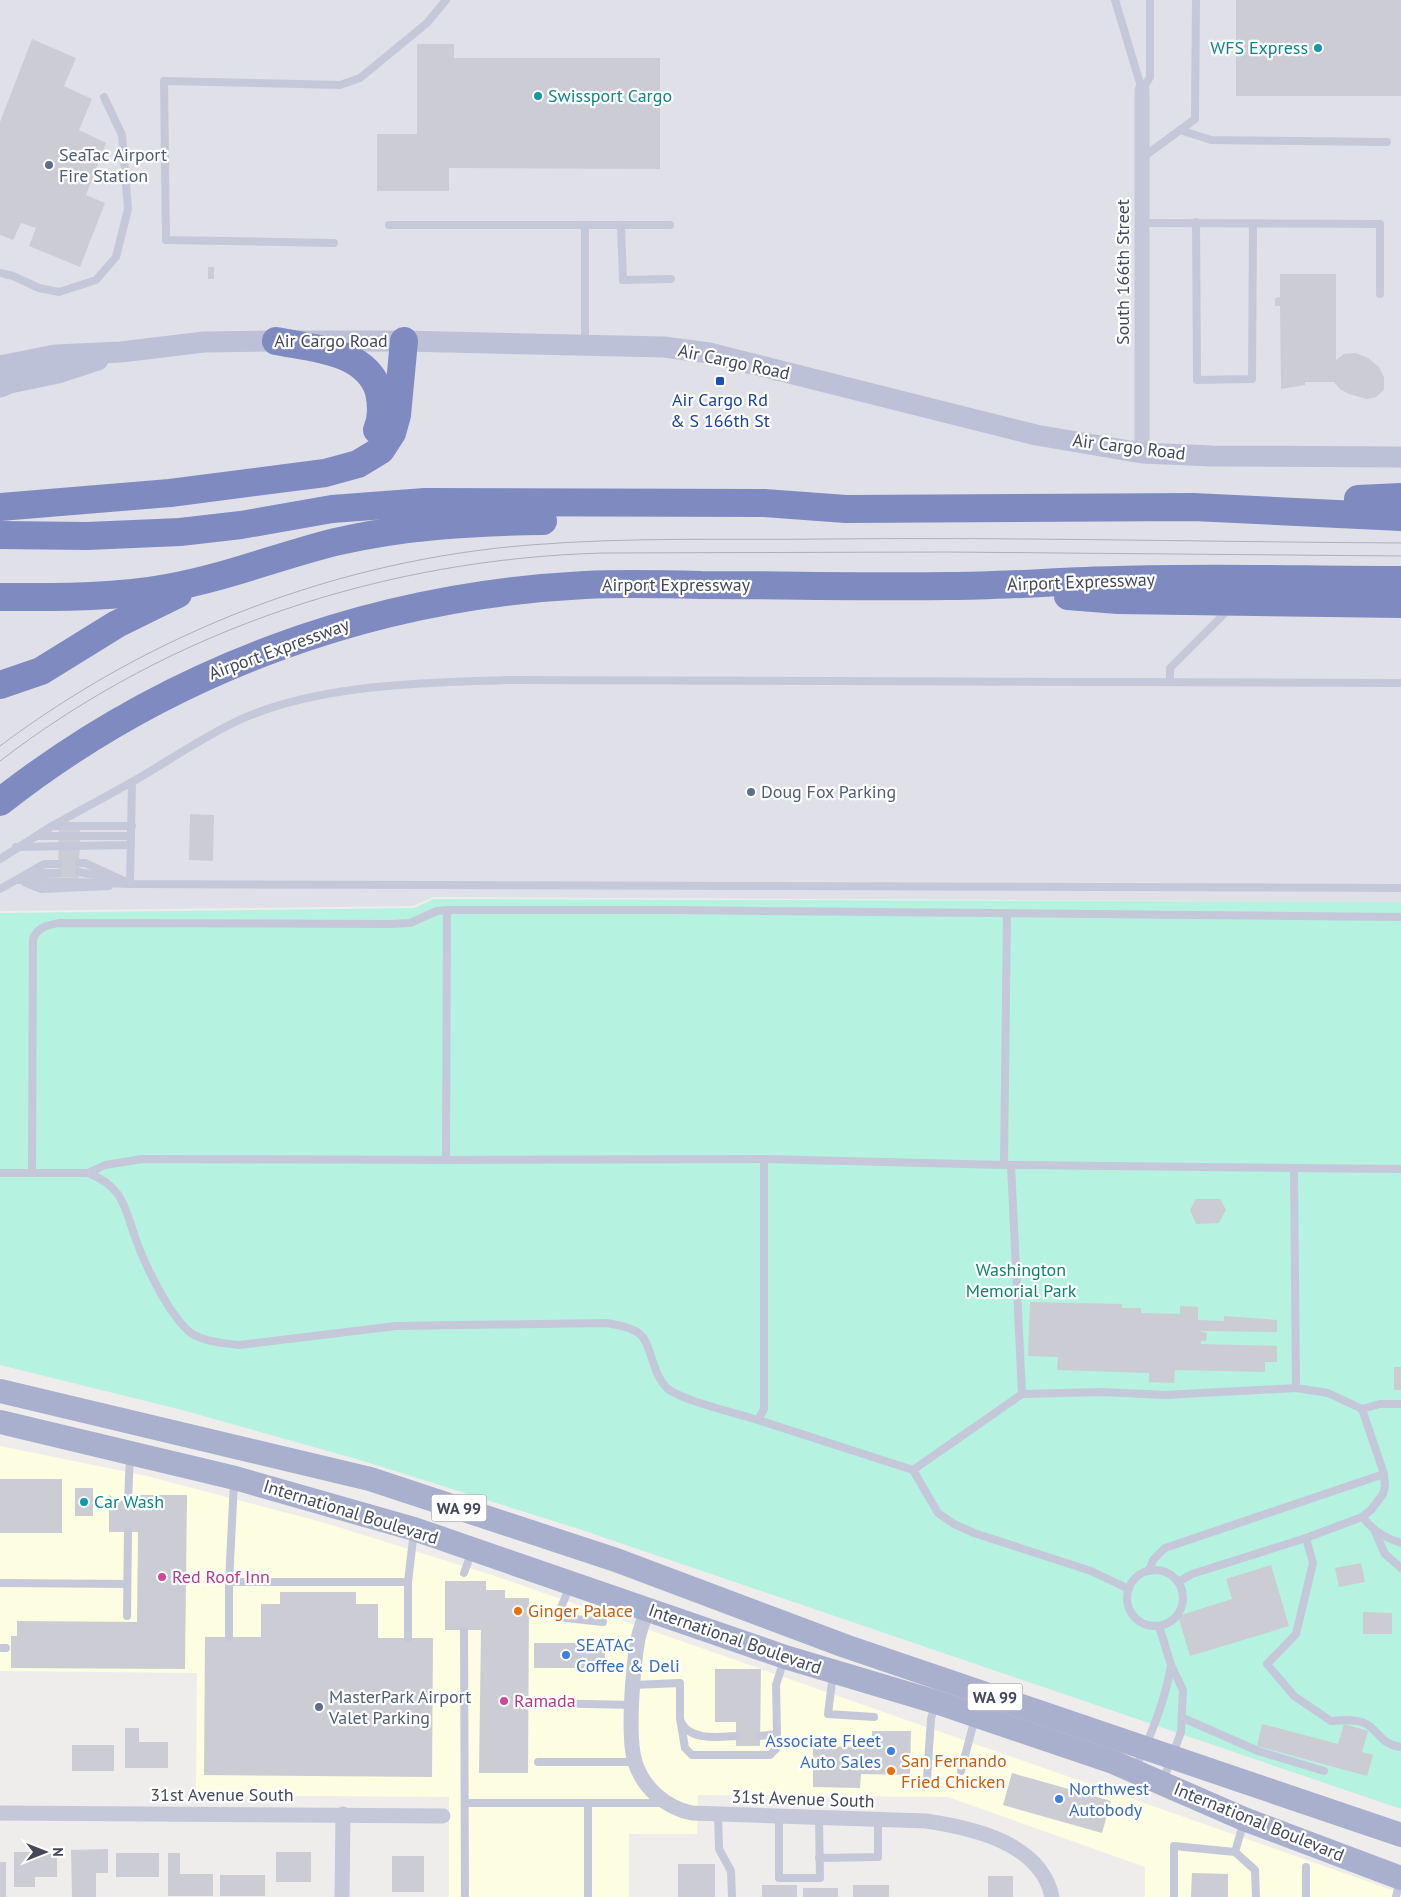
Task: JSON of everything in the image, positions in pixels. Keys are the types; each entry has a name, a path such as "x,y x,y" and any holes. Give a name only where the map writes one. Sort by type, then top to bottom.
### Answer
{"highway":[{"path":"271,479 345,458 360,450 374,436 381,419 378,388 372,378 352,360 343,356 276,341"},
{"path":"0,507 121,498 349,468 367,460 381,450 395,424 404,341"},
{"path":"0,536 95,536 180,532 241,526 332,509 425,502 764,504 846,509 1193,507 1401,497"},
{"path":"1193,507 1401,517"},
{"path":"0,597 86,595 158,590 214,577 263,562 360,537 428,526 507,522 765,521 846,509"},
{"path":"0,674 12,672 38,661 98,624 263,562"},
{"name":"Airport Expressway","path":"0,802 45,768 99,733 206,675 290,641 349,622 409,607 479,594 590,584 952,586 1119,579 1401,580"},
{"path":"952,586 1118,600 1401,604"},
{"path":"0,685 41,670 118,624 166,600"}],"main road":[{"name":"International Boulevard","path":"0,1391 370,1479 616,1560 846,1646 1171,1758 1401,1834"},
{"name":"International Boulevard","path":"0,1422 235,1478 414,1529 785,1657 936,1702 1134,1771 1399,1884"},
{"path":"648,1610 672,1600 728,1602"}],"street":[{"name":"South 166th Street","path":"1142,90 1142,452"},
{"name":"Air Cargo Road","path":"0,366 55,355 121,352 204,342 404,341 664,347 709,353 1036,435 1142,452 1212,456 1401,457"},
{"path":"0,388 10,383 58,373 121,352"},
{"path":"633,1756 633,1685 638,1637 648,1610"},
{"name":"31st Avenue South","path":"633,1756 648,1787 667,1803 684,1812 718,1815 926,1821 955,1825 1001,1841 1029,1857 1043,1871 1050,1885 1052,1897"},
{"name":"31st Avenue South","path":"0,1813 443,1816"},
{"path":"342,1897 343,1814"}],"lane":[{"path":"334,243 166,240 164,82 340,84 360,78 427,23 446,0"},
{"path":"1115,0 1142,90"},
{"path":"1142,90 1150,78 1150,0"},
{"path":"1142,158 1195,119 1196,0"},
{"path":"0,273 13,276 39,288 59,292 96,280 116,257 128,209 122,135 104,97"},
{"path":"1180,130 1211,140 1387,142"},
{"path":"1142,222 1380,224 1380,294"},
{"path":"1196,222 1197,380 1252,379 1253,224"},
{"path":"389,225 670,225"},
{"path":"585,226 585,345"},
{"path":"621,226 623,280 671,279"},
{"path":"1170,682 1170,668 1236,601"},
{"path":"0,859 15,847 232,724 259,713 301,700 392,686 508,680 1401,683"},
{"path":"130,884 132,782"},
{"path":"52,826 132,826"},
{"path":"34,836 131,836"},
{"path":"15,847 131,846"},
{"path":"79,863 85,863 130,884"},
{"path":"0,889 19,880 44,864 58,864"},
{"path":"79,872 130,884"},
{"path":"19,880 41,873 58,873"},
{"path":"19,880 130,884 1401,888"},
{"path":"446,1160 447,910"},
{"path":"32,1173 32,946 36,932 41,928 60,923 391,924 410,923 429,913 447,910 670,910 1401,917"},
{"path":"1007,913 1008,1165 1022,1394"},
{"path":"88,1173 105,1165 142,1158 446,1160 764,1159 1008,1165 1401,1169"},
{"path":"758,1420 764,1409 764,1159"},
{"path":"1294,1168 1296,1388"},
{"path":"0,1173 88,1173 105,1180 123,1200 144,1259 168,1304 185,1326 200,1337 223,1343 239,1344 396,1326 606,1324 634,1329 642,1335 649,1347 665,1388 684,1396 913,1470 938,1513 954,1524 974,1533 1092,1571 1129,1588"},
{"path":"913,1470 1022,1394 1103,1392 1165,1395 1296,1388 1328,1393 1362,1409 1380,1404 1401,1404"},
{"path":"1178,1582 1192,1574 1306,1538 1362,1517 1371,1510 1383,1494 1385,1486 1384,1474 1362,1409"},
{"path":"128,1500 130,1454"},
{"path":"1149,1571 1153,1560 1165,1548 1384,1474"},
{"path":"229,1637 229,1582 235,1478"},
{"path":"1362,1517 1374,1531 1384,1538 1401,1543"},
{"path":"408,1638 408,1582 414,1529"},
{"path":"1374,1531 1385,1554 1401,1568"},
{"path":"127,1616 128,1532"},
{"path":"1306,1538 1313,1563 1296,1634 1267,1664 1294,1696 1331,1721 1347,1719 1364,1723 1389,1745 1401,1747"},
{"path":"464,1573 472,1549"},
{"path":"1149,1571 1163,1571 1178,1582 1183,1601 1180,1610 1174,1618 1159,1626 1150,1626 1135,1617 1127,1601 1129,1588 1136,1578 1149,1571"},
{"path":"229,1582 408,1582"},
{"path":"0,1583 127,1584"},
{"path":"571,1584 557,1617 603,1622"},
{"path":"1159,1626 1171,1665 1183,1690 1182,1732 1163,1782"},
{"path":"464,1631 465,1897"},
{"path":"633,1685 680,1683 680,1718 685,1748 692,1755 770,1755 777,1748 776,1685 785,1657"},
{"path":"1134,1771 1145,1748 1167,1690 1171,1665"},
{"path":"834,1672 828,1714 874,1717"},
{"path":"927,1779 931,1720 936,1702"},
{"path":"542,1703 632,1704"},
{"path":"960,1770 976,1716"},
{"path":"680,1718 682,1724 692,1734 711,1737 736,1736"},
{"path":"1183,1718 1258,1751 1324,1770"},
{"path":"760,1736 777,1734"},
{"path":"538,1762 633,1756"},
{"path":"588,1803 588,1897"},
{"path":"465,1804 667,1803"},
{"path":"718,1815 719,1849 731,1871 732,1897"},
{"path":"779,1816 779,1878 820,1878 819,1818"},
{"path":"1235,1852 1244,1819"},
{"path":"820,1858 878,1857 878,1820"},
{"path":"1174,1897 1174,1846 1235,1852 1255,1870 1256,1897"},
{"path":"1306,1867 1306,1897"}],"shaded area":[{"path":"0,0 1401,0 1401,902 433,897 413,906 0,911"},
{"path":"0,1446 147,1476 325,1523 495,1576 1401,1893 1401,1897 1145,1897 1145,1867 948,1797 698,1795 697,1834 629,1834 629,1897 449,1897 449,1797 196,1795 197,1673 0,1671"}],"green space":[{"name":"Washington Memorial Park","path":"434,899 1401,902 1401,1809 579,1529 360,1460 182,1410 0,1365 0,913 414,908"}],"building":[{"name":"WFS Express","path":"1236,0 1401,0 1401,96 1236,96"},
{"name":"SeaTac Airport Fire Station","path":"32,39 76,58 64,86 92,99 79,130 106,143 86,195 105,203 80,267 29,246 36,228 21,223 13,240 0,235 0,122"},
{"name":"Swissport Cargo","path":"417,44 454,44 454,58 660,58 660,169 449,168 449,191 377,191 377,134 417,134"},
{"path":"208,267 214,267 214,279 208,279"},
{"path":"1280,274 1336,274 1336,360 1344,354 1356,353 1368,358 1379,367 1384,377 1384,390 1376,397 1367,399 1349,394 1340,389 1334,382 1305,382 1305,385 1281,389 1280,306 1275,306 1275,298 1280,297"},
{"path":"190,814 214,815 213,861 189,860"},
{"path":"59,826 80,826 79,878 58,877"},
{"path":"1196,1199 1220,1199 1226,1210 1219,1223 1196,1224 1190,1210"},
{"path":"1030,1302 1122,1304 1122,1308 1141,1308 1141,1313 1180,1314 1180,1306 1198,1307 1198,1320 1224,1321 1224,1316 1277,1320 1277,1332 1201,1331 1207,1333 1206,1341 1201,1341 1201,1344 1277,1346 1277,1362 1265,1362 1265,1372 1175,1370 1174,1383 1149,1382 1149,1373 1057,1370 1058,1357 1028,1356"},
{"path":"1394,1367 1401,1367 1401,1390 1394,1390"},
{"path":"0,1479 62,1479 62,1533 0,1533"},
{"name":"Car Wash","path":"75,1488 93,1488 93,1516 75,1516"},
{"name":"Red Roof Inn","path":"109,1495 117,1500 132,1501 132,1495 187,1495 185,1669 11,1668 11,1636 17,1636 17,1621 137,1622 138,1532 109,1532"},
{"path":"1361,1563 1365,1582 1339,1587 1335,1568"},
{"path":"1271,1565 1289,1626 1190,1656 1178,1616 1232,1599 1226,1579"},
{"name":"Ramada","path":"445,1581 486,1581 486,1590 505,1590 505,1598 529,1598 528,1773 479,1773 481,1630 445,1630"},
{"name":"MasterPark Airport Valet Parking","path":"280,1592 356,1592 356,1604 378,1604 378,1638 433,1638 432,1777 204,1775 205,1637 261,1637 261,1604 280,1604"},
{"path":"1363,1612 1392,1613 1392,1634 1363,1634"},
{"path":"534,1643 605,1643 605,1668 534,1668"},
{"path":"715,1669 761,1669 760,1746 736,1746 736,1722 715,1722"},
{"path":"1262,1724 1338,1744 1344,1724 1368,1731 1362,1752 1373,1755 1367,1776 1257,1746"},
{"path":"125,1728 139,1728 139,1742 168,1742 168,1768 125,1768"},
{"path":"872,1731 911,1731 910,1775 861,1774 860,1788 813,1787 813,1746 872,1747"},
{"path":"72,1745 114,1745 114,1771 72,1771"},
{"path":"1012,1773 1111,1801 1102,1833 1003,1805"},
{"path":"108,1849 108,1873 96,1873 96,1897 72,1897 71,1850"},
{"path":"14,1852 57,1852 57,1877 35,1877 35,1887 14,1887"},
{"path":"276,1852 311,1852 311,1882 276,1882"},
{"path":"116,1853 159,1853 159,1877 116,1877"},
{"path":"168,1853 180,1853 180,1874 213,1874 213,1896 168,1896"},
{"path":"392,1856 424,1856 424,1892 392,1892"},
{"path":"0,1862 6,1862 6,1897 0,1897"},
{"path":"678,1864 715,1864 715,1897 678,1897"},
{"path":"1192,1873 1228,1874 1228,1897 1191,1897"},
{"path":"220,1875 265,1875 265,1896 220,1896"},
{"path":"988,1876 1013,1876 1013,1897 988,1897"},
{"path":"762,1885 797,1885 797,1897 762,1897"},
{"path":"853,1885 889,1885 889,1897 853,1897"},
{"path":"803,1888 838,1888 838,1897 803,1897"}],"tram line":[{"path":"0,746 59,705 120,668 185,636 251,608 319,585 388,567 459,553 567,542 678,539 970,539 1401,543"},
{"path":"0,761 67,714 137,673 210,638 285,609 362,586 442,569 522,558 603,553 946,552 1401,556"}],"place":[{"name":"WFS Express","path":"1318,48"},
{"name":"Swissport Cargo","path":"538,96"},
{"name":"SeaTac Airport Fire Station","path":"49,165"},
{"name":"Air Cargo Rd & S 166th St","path":"720,381"},
{"name":"Doug Fox Parking","path":"751,792"},
{"name":"Car Wash","path":"84,1502"},
{"name":"Red Roof Inn","path":"162,1577"},
{"name":"Ginger Palace","path":"518,1611"},
{"name":"SEATAC Coffee & Deli","path":"566,1655"},
{"name":"Ramada","path":"504,1701"},
{"name":"MasterPark Airport Valet Parking","path":"319,1707"},
{"name":"Associate Fleet Auto Sales","path":"891,1751"},
{"name":"San Fernando Fried Chicken","path":"891,1771"},
{"name":"Northwest Autobody","path":"1059,1799"}]}
